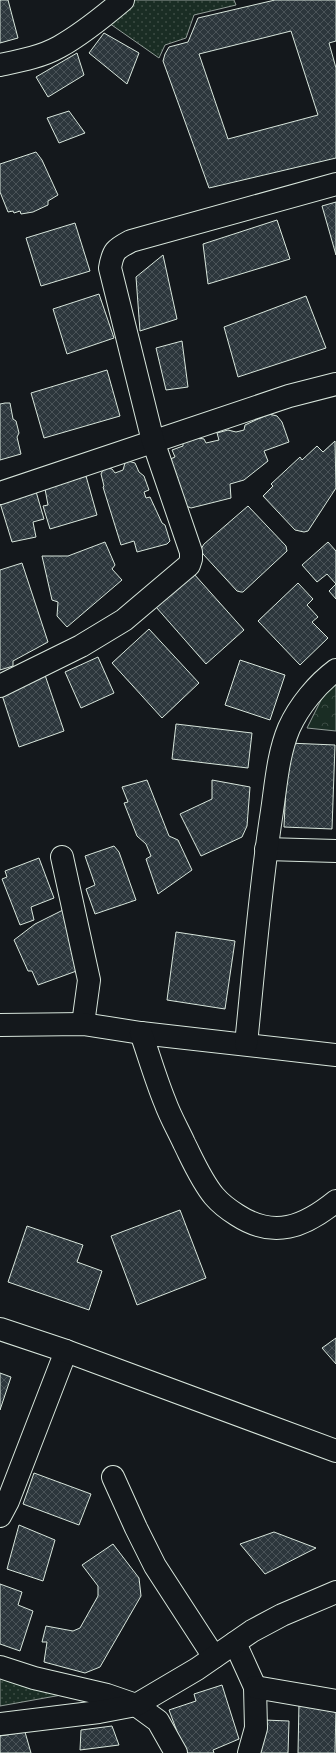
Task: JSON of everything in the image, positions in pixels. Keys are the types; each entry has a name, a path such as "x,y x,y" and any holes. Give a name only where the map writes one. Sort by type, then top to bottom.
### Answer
{"street":[{"path":"0,65 22,60 58,48 98,21 123,0"},
{"path":"0,686 82,646 124,620 170,579 189,565 191,559 191,552 153,441 110,268 112,256 116,249 131,241 336,184"},
{"path":"0,493 288,396 336,384"},
{"path":"246,1044 266,849 281,753 289,729 299,709 327,676 336,670"},
{"path":"266,849 336,851"},
{"path":"62,857 89,980 84,1024"},
{"path":"0,1025 84,1024 141,1033 336,1055"},
{"path":"141,1033 165,1103 199,1174 214,1197 230,1211 258,1226 271,1228 284,1227 300,1223 336,1201"},
{"path":"0,1329 66,1351 336,1451"},
{"path":"0,1516 8,1500 66,1351"},
{"path":"113,1477 155,1566 214,1656"},
{"path":"0,1724 99,1712 136,1705 197,1669 214,1656 265,1624 336,1592"},
{"path":"235,1643 255,1687 256,1728 249,1753"},
{"path":"0,1667 34,1678 107,1695 136,1705 158,1721 176,1753"},
{"path":"255,1687 336,1701"}],"green space":[{"path":"129,0 234,0 236,5 194,15 186,38 165,45 159,58 106,21"},
{"path":"336,678 336,731 307,728 330,682"},
{"path":"0,1671 67,1694 0,1706"}],"building":[{"path":"0,0 8,0 18,38 0,43"},
{"path":"275,0 336,0 336,41 329,43 336,68 336,158 209,188 163,61 169,47 188,42 198,18","holes":["291,31 318,115 228,139 199,54"]},
{"path":"104,33 139,53 127,84 89,53"},
{"path":"77,53 84,75 48,97 36,77"},
{"path":"69,111 85,133 59,143 47,118"},
{"path":"36,152 42,160 58,195 48,201 48,205 33,212 21,214 20,211 14,213 13,211 8,212 0,192 0,164"},
{"path":"336,202 336,255 322,206"},
{"path":"277,220 290,259 208,284 203,244"},
{"path":"75,223 90,271 41,286 26,238"},
{"path":"163,255 177,319 140,331 136,277"},
{"path":"99,294 114,338 67,354 53,309"},
{"path":"306,296 326,348 238,377 224,327"},
{"path":"182,341 188,387 166,390 156,348"},
{"path":"107,370 120,416 44,438 31,393"},
{"path":"10,403 13,419 16,421 19,433 17,437 21,454 0,460 0,404"},
{"path":"269,414 277,416 282,422 289,442 264,451 268,461 244,480 230,484 231,498 191,508 186,506 168,460 175,457 172,450 183,446 183,443 186,441 198,438 204,439 206,443 219,440 217,433 228,430 236,432 244,430 245,425"},
{"path":"335,441 336,488 308,531 304,532 295,530 263,496 273,486 271,484 300,457 302,460 317,446 323,452"},
{"path":"128,461 135,463 139,472 144,476 149,490 144,492 146,498 150,497 162,523 165,525 170,541 167,544 137,552 134,541 121,545 103,487 101,474 103,470 108,468 112,469 115,473 123,470 125,463"},
{"path":"86,476 97,515 50,529 43,506 48,505 45,489"},
{"path":"35,488 44,519 33,522 36,537 12,542 0,503"},
{"path":"248,506 286,546 287,551 243,592 241,592 237,591 203,554 201,549 204,544"},
{"path":"105,542 115,565 112,569 122,580 67,627 57,616 58,602 52,600 42,556 68,556"},
{"path":"328,542 336,551 336,584 327,574 317,582 302,565"},
{"path":"22,563 48,642 13,661 13,666 0,670 0,570"},
{"path":"194,574 244,630 206,664 156,607"},
{"path":"298,583 313,599 307,605 318,617 312,622 328,638 300,665 258,621"},
{"path":"336,584 336,599 329,591"},
{"path":"149,629 199,683 162,718 112,663"},
{"path":"98,657 114,693 81,708 65,672"},
{"path":"240,660 285,675 270,720 225,705"},
{"path":"45,675 64,731 19,747 1,692"},
{"path":"176,724 252,733 248,768 172,759"},
{"path":"288,743 335,745 332,829 284,827"},
{"path":"147,780 169,836 178,840 192,870 158,894 146,859 151,856 146,844 137,836 124,803 128,802 122,787"},
{"path":"212,780 250,787 247,826 242,837 201,856 180,814 212,799"},
{"path":"114,846 119,852 136,900 95,914 86,889 95,885 85,856"},
{"path":"39,858 54,898 31,907 34,920 20,925 2,879 7,877 5,871"},
{"path":"67,908 82,969 38,985 32,971 28,971 14,940 35,924"},
{"path":"176,932 235,941 225,1009 167,1000"},
{"path":"180,1210 206,1278 137,1305 111,1236"},
{"path":"27,1226 83,1245 77,1262 102,1271 89,1310 8,1282"},
{"path":"336,1338 336,1364 322,1348"},
{"path":"0,1373 11,1377 0,1410"},
{"path":"34,1473 91,1494 79,1525 23,1504"},
{"path":"19,1525 55,1540 43,1581 7,1569"},
{"path":"274,1532 316,1548 265,1574 240,1544"},
{"path":"113,1544 139,1578 141,1596 100,1667 85,1673 44,1662 47,1642 42,1642 46,1626 73,1631 80,1628 98,1596 98,1586 82,1565"},
{"path":"0,1584 22,1592 18,1605 33,1611 20,1651 0,1644"},
{"path":"222,1685 239,1739 213,1750 214,1753 185,1753 169,1710 196,1701 194,1694"},
{"path":"299,1702 336,1706 335,1753 298,1753"},
{"path":"264,1720 289,1721 288,1753 255,1753"},
{"path":"112,1726 119,1745 80,1750 81,1730"},
{"path":"25,1732 31,1753 0,1753 0,1736"}]}
